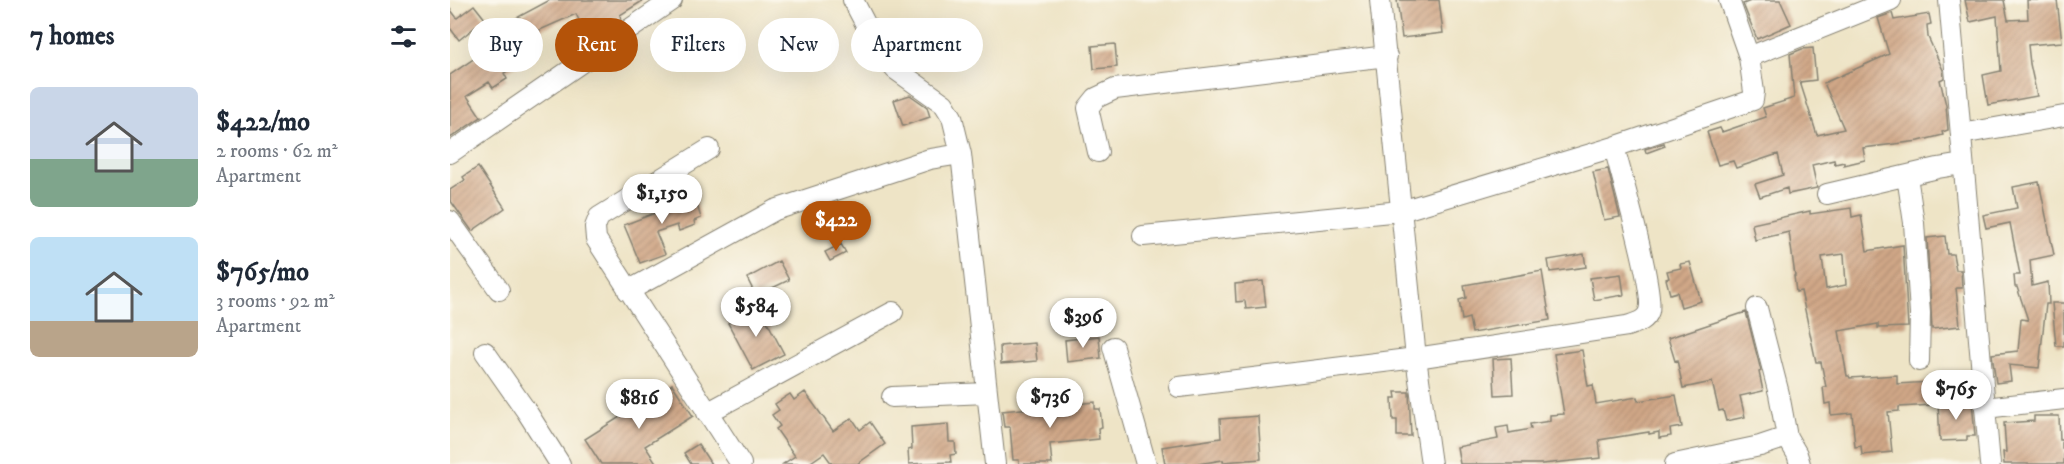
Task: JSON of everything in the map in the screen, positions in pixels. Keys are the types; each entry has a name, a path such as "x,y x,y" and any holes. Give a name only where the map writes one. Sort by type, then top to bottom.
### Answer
{"street":[{"path":"450,153 672,0"},
{"path":"853,0 879,50 895,69 944,104 952,117 961,153 995,464"},
{"path":"1380,0 1416,358 1431,464"},
{"path":"1143,236 1401,210 1614,147 1753,99 1755,92 1749,57 1730,0"},
{"path":"1749,57 1891,0"},
{"path":"1949,0 1990,464"},
{"path":"1098,152 1088,108 1096,98 1115,89 1387,56"},
{"path":"1961,134 2064,116"},
{"path":"1179,387 1416,358 1627,326 1644,320 1649,312 1647,282 1614,147"},
{"path":"709,149 599,218 595,227 596,239 741,464"},
{"path":"628,291 775,210 930,159 961,153"},
{"path":"1827,194 1962,164"},
{"path":"1907,176 1914,223 1920,313 1919,361"},
{"path":"450,221 499,290"},
{"path":"1757,308 1779,394 1787,437 1800,464"},
{"path":"707,413 893,312"},
{"path":"1113,347 1146,464"},
{"path":"484,351 560,464"},
{"path":"892,397 987,393"},
{"path":"1985,408 2064,399"},
{"path":"1674,464 1760,446 1787,437"}],"building":[{"path":"550,0 644,0 620,15 621,18 578,18 576,14 567,18 555,18 555,23 543,29 543,18 516,18"},
{"path":"1397,0 1439,0 1443,33 1402,38"},
{"path":"1753,0 1780,0 1791,24 1757,39 1743,4"},
{"path":"1965,0 2004,0 2008,20 2028,19 2027,0 2057,0 2062,42 2028,45 2037,96 1988,105 1983,75 2001,71 1997,16 1970,22"},
{"path":"474,5 484,18 468,18 468,33 459,40 450,28 450,9 457,18"},
{"path":"1892,13 1894,20 1929,14 1931,24 1927,25 1928,37 1943,70 1944,78 1940,80 1946,105 1948,130 1942,132 1943,135 1919,141 1863,148 1865,160 1844,165 1844,162 1835,164 1834,160 1812,165 1817,188 1788,194 1787,188 1760,197 1755,184 1783,175 1778,154 1736,168 1733,161 1718,165 1707,132 1720,128 1722,132 1766,117 1763,108 1794,98 1790,54 1802,49 1813,48 1816,80 1800,82 1817,135 1844,129 1824,83 1889,54 1878,18"},
{"path":"1115,44 1117,67 1094,69 1092,46"},
{"path":"468,63 468,72 506,72 507,79 493,88 489,82 467,96 481,117 450,138 450,75"},
{"path":"910,95 927,107 930,117 903,126 894,100"},
{"path":"1664,143 1665,146 1646,153 1645,149"},
{"path":"478,167 505,208 472,231 450,200 450,190"},
{"path":"1608,169 1620,217 1604,220 1593,172"},
{"path":"2039,182 2054,255 2030,260 2032,286 2048,282 2049,304 2046,304 2039,368 2009,365 2011,381 1996,383 1992,354 2018,351 2021,319 2028,320 2017,287 2015,287 2014,275 2020,275 2010,223 1986,228 1983,215 2017,208 2013,187"},
{"path":"693,191 701,218 694,221 695,225 679,231 677,225 656,232 665,254 640,263 624,225 655,213 652,205"},
{"path":"1851,208 1852,217 1861,215 1867,251 1903,245 1908,327 1878,328 1878,324 1839,331 1847,376 1850,378 1897,375 1897,384 1931,382 1933,405 1899,407 1899,411 1888,412 1892,452 1862,455 1861,446 1855,447 1852,413 1831,415 1830,403 1825,404 1823,387 1826,387 1821,362 1816,362 1801,291 1796,292 1789,232 1755,240 1752,224 1810,211 1810,214","holes":["1844,254 1846,285 1826,289 1822,257"]},
{"path":"1945,236 1947,254 1953,254 1956,270 1961,270 1962,288 1956,288 1960,326 1932,329 1927,238"},
{"path":"841,244 846,253 830,261 825,252"},
{"path":"1584,254 1586,267 1550,272 1548,260"},
{"path":"779,261 789,280 756,296 747,278"},
{"path":"1690,262 1701,301 1681,307 1677,292 1670,294 1666,279 1669,278 1667,271 1681,268 1680,264"},
{"path":"1542,271 1550,320 1472,333 1469,318 1462,320 1459,300 1466,298 1464,285"},
{"path":"1621,274 1624,295 1594,300 1590,278"},
{"path":"1263,281 1266,307 1246,309 1245,301 1236,302 1235,284"},
{"path":"2052,303 2064,303 2064,346 2056,346"},
{"path":"759,306 784,354 753,370 728,323"},
{"path":"1746,312 1761,371 1759,372 1763,391 1740,396 1745,417 1726,421 1723,410 1719,411 1712,382 1683,388 1677,360 1675,361 1668,338"},
{"path":"1099,336 1101,358 1067,362 1065,340"},
{"path":"1035,343 1037,361 1001,364 1000,346"},
{"path":"1582,350 1588,386 1593,385 1596,404 1637,397 1638,401 1676,395 1682,427 1670,429 1671,436 1659,438 1659,432 1649,434 1649,432 1599,440 1601,458 1542,464 1460,464 1457,447 1498,439 1496,428 1508,426 1509,433 1531,429 1530,424 1550,421 1550,415 1564,414 1554,354"},
{"path":"1511,358 1513,394 1495,395 1493,359"},
{"path":"672,384 693,416 645,446 657,464 601,464 585,439"},
{"path":"805,392 833,431 852,418 860,430 870,422 885,444 857,464 832,464 824,453 808,464 783,464 795,456 776,429 780,426 772,415 779,410 775,404 790,394 794,400"},
{"path":"1395,392 1409,392 1411,436 1397,436 1397,420 1393,420 1392,398 1396,398"},
{"path":"1972,401 1975,436 1967,436 1967,440 1940,441 1938,402"},
{"path":"1095,402 1095,409 1100,409 1102,427 1098,428 1099,439 1050,444 1052,464 1019,464 1019,460 1013,460 1010,427 1004,427 1002,411"},
{"path":"1258,416 1261,459 1165,464 1162,447 1221,438 1220,419"},
{"path":"2034,416 2059,416 2064,464 2004,464 2003,452 2006,452 2004,423 2034,421"},
{"path":"948,424 949,442 955,442 956,454 950,455 951,462 909,464 908,450 912,449 911,427"},
{"path":"698,444 711,464 691,464 684,453"}]}
